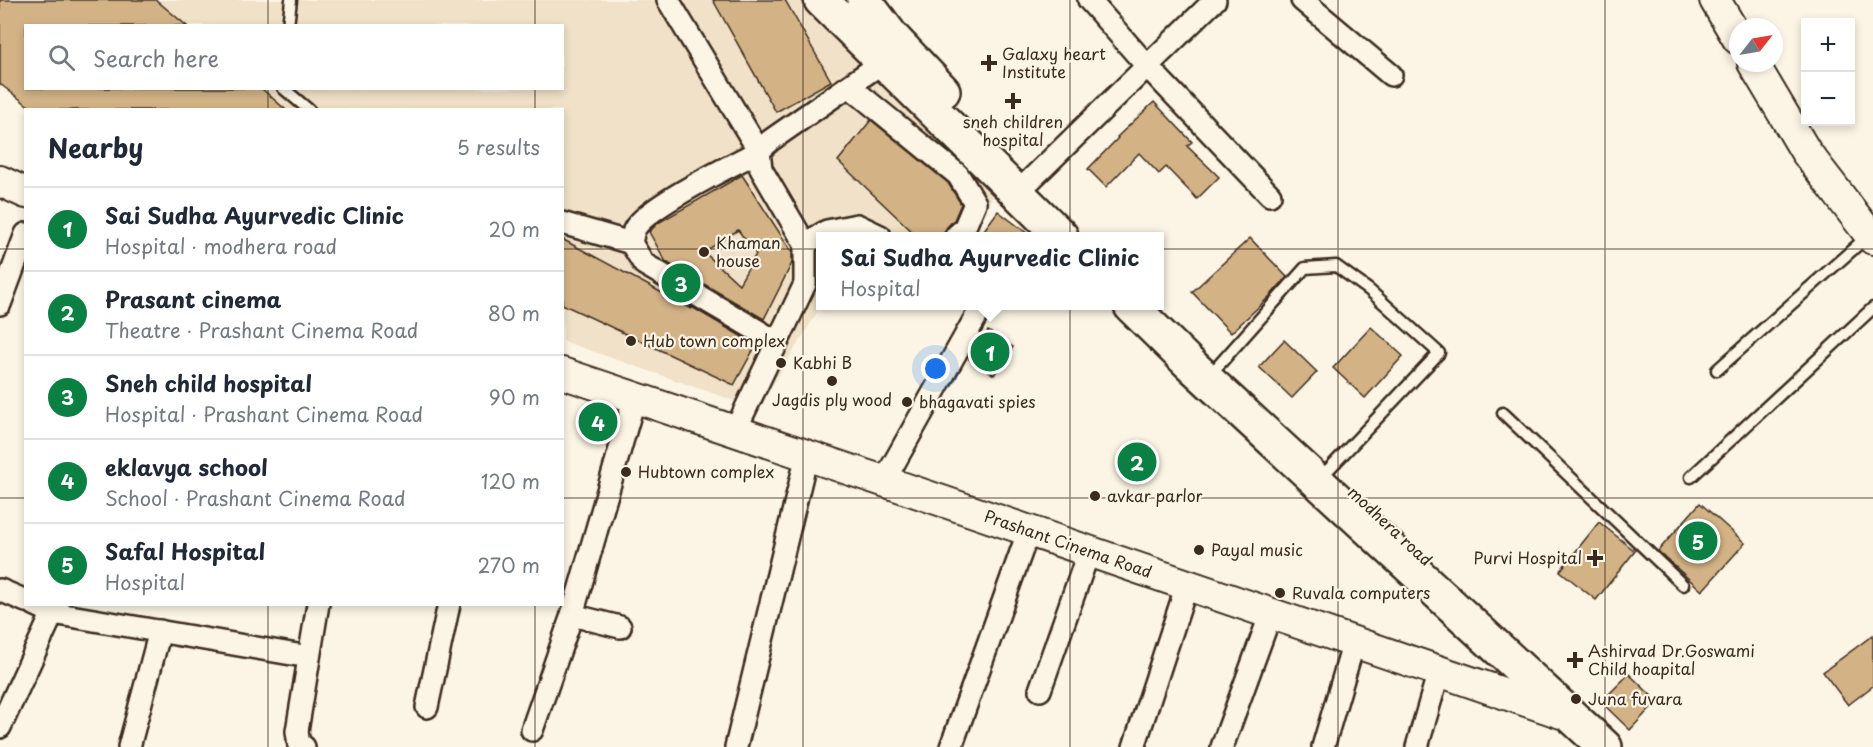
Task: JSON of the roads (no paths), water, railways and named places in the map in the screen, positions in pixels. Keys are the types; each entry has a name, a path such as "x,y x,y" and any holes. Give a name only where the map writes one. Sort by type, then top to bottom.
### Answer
{"main road":[{"path":"821,0 883,62 1023,187 1079,232"},
{"path":"864,0 892,37 1023,187 1048,232"},
{"path":"1135,310 1188,362 1605,747"},
{"name":"modhera road","path":"1158,310 1627,747"}],"street":[{"path":"668,0 759,151 762,169 805,244 806,284 735,431"},
{"path":"1089,0 1270,195"},
{"path":"1023,187 1215,0"},
{"path":"1302,0 1391,75"},
{"path":"1715,0 1729,24"},
{"path":"631,243 635,229 647,216 694,184 759,151 883,62"},
{"path":"1758,72 1806,152 1871,237"},
{"path":"849,86 958,175 975,203 961,232"},
{"path":"0,180 24,192"},
{"path":"564,224 631,243 644,264 777,342"},
{"path":"825,232 857,225 870,232"},
{"path":"805,244 816,238"},
{"path":"0,304 24,239"},
{"path":"884,481 980,310"},
{"name":"Prashant Cinema Road","path":"564,374 1573,717"},
{"path":"532,730 572,615 635,397"},
{"path":"736,747 807,455"},
{"path":"951,747 1029,530"},
{"path":"1040,690 1089,551"},
{"path":"1134,747 1187,585"},
{"path":"0,590 24,600"},
{"path":"304,747 299,746 297,731 318,606"},
{"path":"428,707 449,606"},
{"path":"0,727 48,607 160,631 309,657"},
{"path":"1222,747 1270,613"},
{"path":"572,615 620,627"},
{"path":"129,747 160,631"},
{"path":"1323,747 1354,642"},
{"path":"1418,747 1439,671"}],"lane":[{"path":"288,24 291,0"},
{"path":"285,90 307,108"},
{"path":"1717,370 1871,237"},
{"path":"1218,366 1305,268 1336,266 1369,290 1439,353 1329,469"},
{"path":"1691,477 1873,308"},
{"path":"1503,413 1683,585"}],"place":[{"name":"Galaxy heart Institute","path":"989,63"},
{"name":"sneh children hospital","path":"1013,101"},
{"name":"Khaman house","path":"704,252"},
{"name":"Sneh child hospital","path":"681,283"},
{"name":"Hub town complex","path":"631,341"},
{"name":"Sai Sudha Ayurvedic Clinic","path":"990,352"},
{"name":"Kabhi B","path":"781,363"},
{"name":"Jagdis ply wood","path":"832,381"},
{"name":"bhagavati spies","path":"907,402"},
{"name":"eklavya school","path":"598,422"},
{"name":"Prasant cinema","path":"1137,462"},
{"name":"Hubtown complex","path":"626,472"},
{"name":"avkar parlor","path":"1095,496"},
{"name":"Safal Hospital","path":"1698,541"},
{"name":"Payal music","path":"1199,550"},
{"name":"Purvi Hospital","path":"1595,558"},
{"name":"Ruvala computers","path":"1280,593"},
{"name":"Ashirvad Dr.Goswami Child hoapital","path":"1575,660"},
{"name":"Juna fuvara","path":"1576,699"}]}
